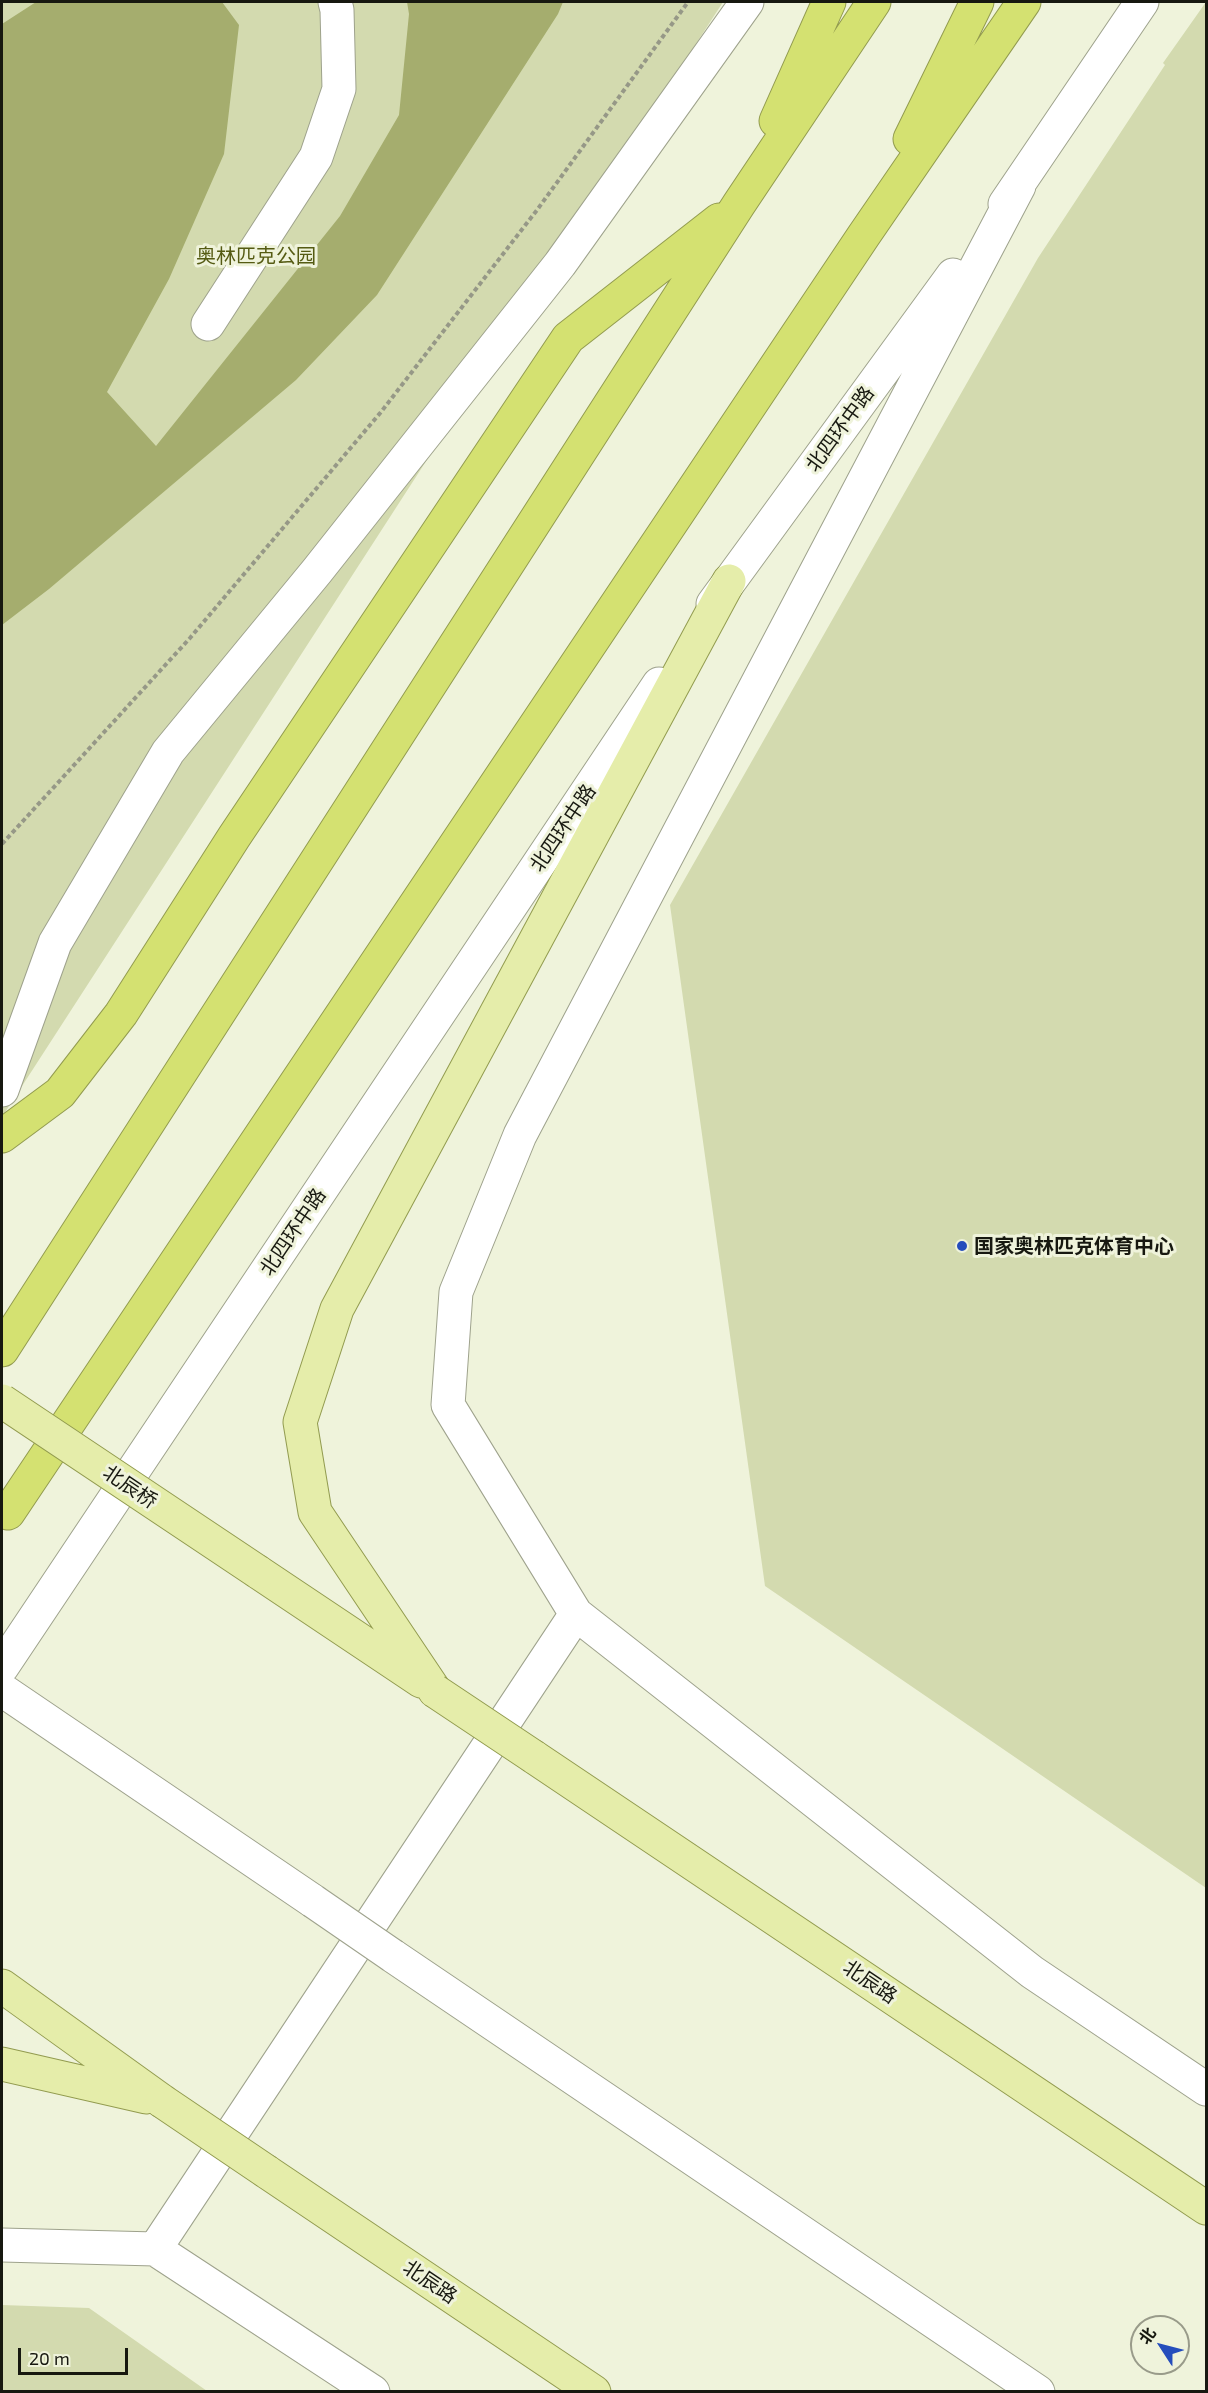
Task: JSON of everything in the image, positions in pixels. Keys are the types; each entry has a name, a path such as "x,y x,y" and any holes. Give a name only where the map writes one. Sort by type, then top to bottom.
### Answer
{"highway":[{"path":"2,1136 60,1093 122,1014 234,837 568,338 739,204 829,2"},
{"path":"2,1350 739,204 874,2"},
{"path":"864,235 977,2"},
{"path":"8,1513 864,235 1024,2"}],"main road":[{"path":"435,1690 315,1512 300,1422 337,1309 729,581"},
{"name":"北辰桥","path":"2,1401 435,1690"},
{"name":"北辰路","path":"435,1690 1206,2208"},
{"name":"北辰路","path":"2,1986 162,2101 594,2391"},
{"path":"2,2064 162,2101"}],"street":[{"path":"208,324 316,157 339,89 335,2"},
{"path":"2,1090 55,943 168,752 317,571 560,264 747,2"},
{"name":"北四环中路","path":"2,1667 729,581 1019,186 1142,2"},
{"path":"1019,186 520,1135 456,1292 448,1405 576,1614 1032,1972 1206,2089"},
{"path":"155,2250 576,1614"},
{"path":"2,1690 1038,2391"},
{"path":"2,2245 155,2250 373,2391"}],"path":[{"path":"2,844 189,638 381,412 537,210 688,2"}],"green space":[{"name":"奥林匹克公园","path":"2,2 723,2 2,1117"},
{"name":"国家奥林匹克体育中心","path":"1206,2 1206,1888 765,1586 670,905 1038,258 1165,65 1163,63"},
{"path":"2,2305 89,2308 207,2391 2,2391"}],"shaded area":[{"path":"36,2 222,2 239,25 224,154 169,279 107,392 156,446 340,216 399,115 409,14 407,2 563,2 558,14 377,295 296,380 49,589 2,625 2,24"}],"place":[{"name":"国家奥林匹克体育中心","path":"962,1246"}]}
